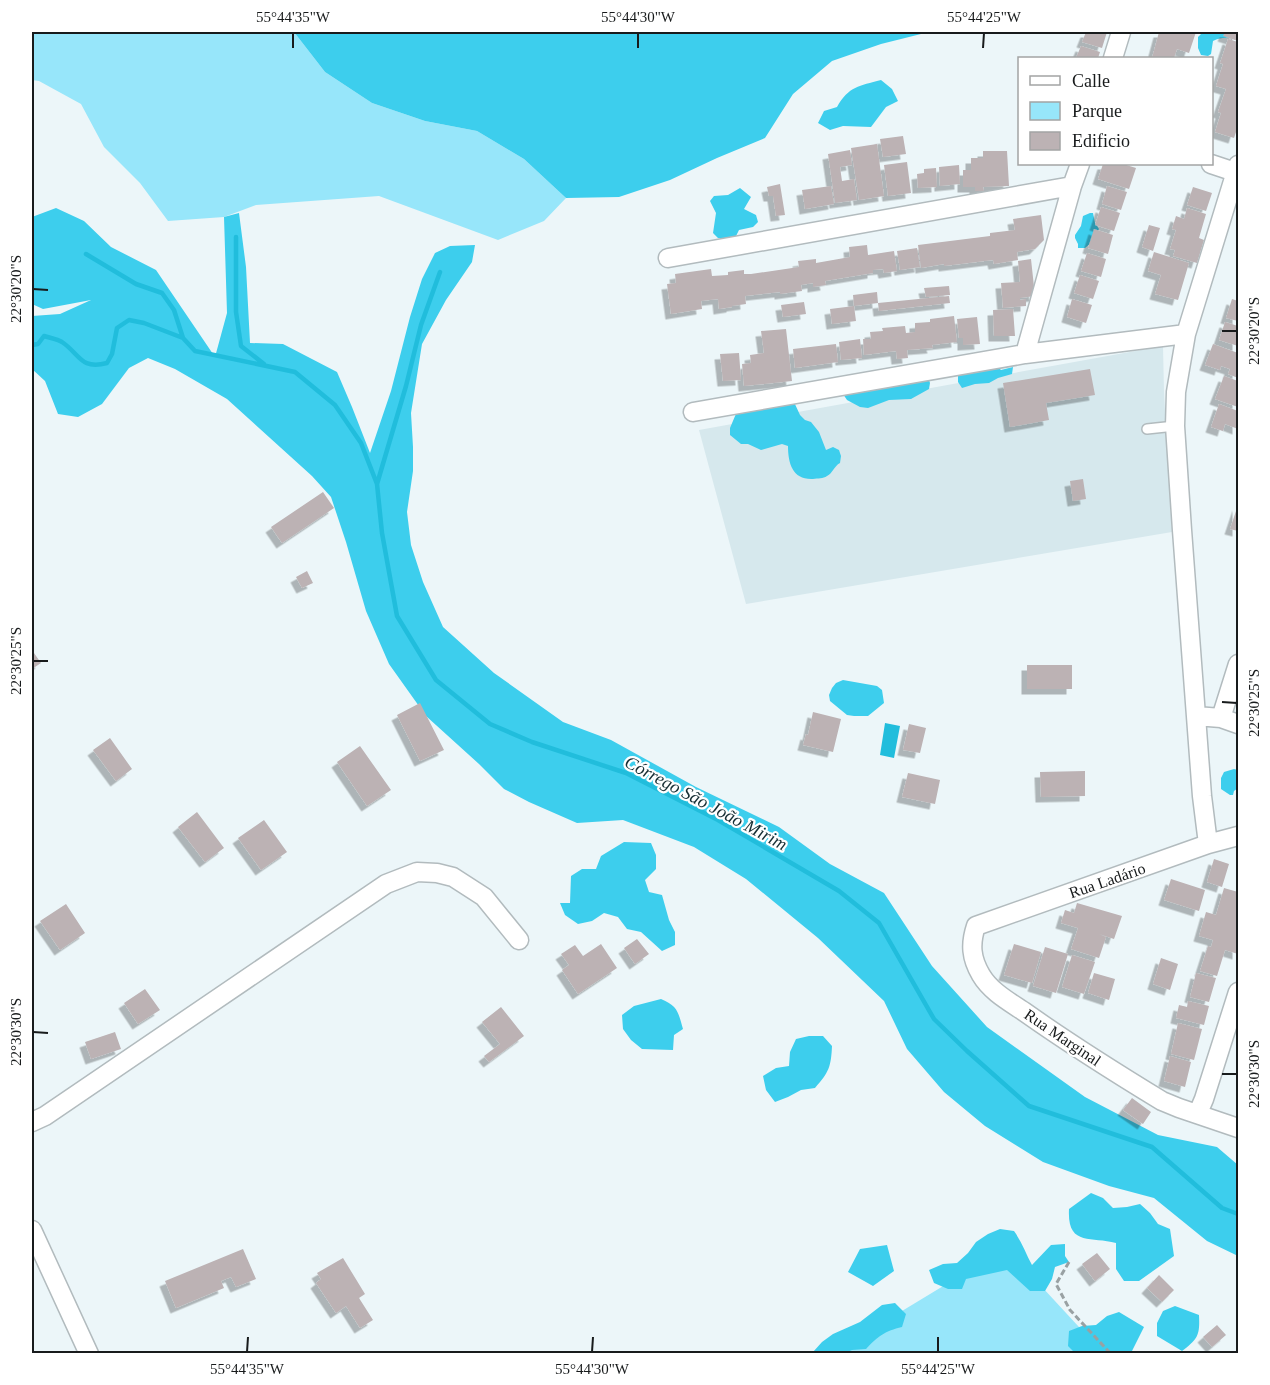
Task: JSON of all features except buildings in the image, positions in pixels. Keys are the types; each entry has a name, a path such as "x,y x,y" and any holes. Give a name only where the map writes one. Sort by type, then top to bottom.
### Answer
{"street":[{"path":"1113,57 1121,32"},
{"path":"1208,844 1196,716 1175,426 1176,392 1186,334 1238,170 1213,164"},
{"path":"1025,354 1080,165"},
{"path":"668,258 1072,186"},
{"path":"693,412 1025,354 1186,334"},
{"path":"1221,718 1239,664"},
{"path":"1196,716 1221,718 1239,724"},
{"name":"Rua Ladário","path":"976,926 1208,844 1239,836"},
{"path":"32,1122 45,1116 386,884 417,872 453,877 484,897 519,940"},
{"name":"Rua Marginal","path":"976,926 972,938 972,949 981,974 992,989 1047,1028 1162,1101 1239,1128"},
{"path":"1198,1113 1239,992"},
{"path":"32,1230 89,1353"}],"lane":[{"path":"1147,429 1175,426"}],"path":[{"path":"1069,1262 1056,1284 1070,1310 1111,1353"}],"shaded area":[{"path":"294,32 929,32 881,44 832,61 793,94 765,138 670,180 619,197 566,198 524,159 477,131 425,121 372,103 325,72"},
{"path":"1203,32 1238,32 1238,36 1213,41 1211,54 1208,56 1201,55 1198,48 1198,37"},
{"path":"881,80 892,89 898,101 886,107 871,127 843,126 830,130 818,123 824,111 837,107 850,91"},
{"path":"740,188 751,197 744,209 756,215 758,222 753,227 739,230 731,240 718,238 713,233 716,213 710,201 714,196 728,195"},
{"path":"56,208 84,221 111,247 156,270 215,357 227,313 224,217 239,213 246,267 250,343 283,344 337,372 370,453 391,391 422,279 435,253 450,246 475,245 472,262 446,300 422,344 411,413 413,471 407,512 411,545 423,582 443,627 494,673 563,722 611,740 696,787 779,827 830,864 884,893 932,966 987,1027 1085,1097 1158,1135 1217,1147 1238,1165 1238,1256 1207,1241 1154,1198 1109,1186 1043,1162 985,1126 944,1092 907,1049 884,1001 818,938 746,879 694,847 623,820 577,823 504,789 426,716 389,664 366,611 331,497 312,476 227,399 175,369 148,358 129,368 102,404 78,417 58,414 45,381 32,369 32,316 60,314 91,300 43,309 32,304 32,217"},
{"path":"1093,213 1099,229 1085,248 1078,248 1075,235 1081,226 1083,216"},
{"path":"1163,346 1172,532 746,604 699,430"},
{"path":"996,365 1001,370 1013,367 1012,374 989,383 962,388 958,382 958,375"},
{"path":"928,377 929,389 911,399 889,400 868,408 860,407 847,400 843,394"},
{"path":"794,402 800,415 811,422 819,432 826,450 833,447 839,450 840,463 825,477 806,479 796,474 789,459 788,446 782,444 761,450 748,444 741,444 730,435 730,428 738,409"},
{"path":"843,680 877,686 882,690 884,703 868,716 847,715 830,701 829,695 836,683"},
{"path":"885,723 900,726 894,758 880,755"},
{"path":"1238,770 1238,788 1233,795 1230,795 1221,789 1221,778 1224,772"},
{"path":"624,842 651,843 656,855 656,869 645,880 649,892 662,895 675,932 675,945 662,951 641,932 627,929 618,917 604,913 592,921 578,924 565,915 560,903 570,903 571,876 582,869 596,869 601,856"},
{"path":"661,999 677,1010 683,1029 674,1035 673,1050 642,1049 623,1029 622,1015 634,1006"},
{"path":"823,1036 832,1046 830,1064 826,1073 815,1088 801,1090 775,1102 766,1090 763,1076 776,1068 789,1066 790,1052 796,1039"},
{"path":"1091,1193 1103,1198 1113,1208 1140,1204 1158,1224 1170,1229 1174,1256 1139,1281 1124,1281 1116,1269 1116,1243 1082,1238 1076,1235 1069,1221 1069,1209"},
{"path":"1000,1229 1014,1231 1032,1265 1051,1245 1065,1244 1065,1256 1069,1262 1055,1267 1052,1279 1045,1291 1030,1291 1007,1270 966,1279 962,1289 948,1289 934,1283 929,1270 943,1264 957,1263 976,1242"},
{"path":"887,1245 894,1271 873,1286 848,1272 860,1249"},
{"path":"895,1303 906,1314 902,1327 882,1335 866,1349 845,1353 806,1353 813,1352 833,1334 860,1322 882,1305"},
{"path":"1175,1306 1199,1315 1197,1336 1182,1351 1157,1336 1157,1323 1163,1311"},
{"path":"1119,1312 1144,1327 1131,1353 1075,1353 1068,1346 1069,1331 1082,1326 1096,1325 1107,1316"}],"green space":[{"path":"32,32 294,32 325,72 372,103 425,121 477,131 524,159 566,198 544,221 498,240 379,196 256,205 224,217 168,221 140,183 104,147 81,104 39,81 32,80"},
{"path":"1006,1248 1103,1353 831,1354"}],"waterway":[{"path":"236,237 236,312 241,346 264,364"},
{"name":"Córrego São João Mirim","path":"86,254 136,284 162,293 174,310 183,338 195,351 295,372 335,405 361,443 377,484 382,533 397,616 436,680 490,724 532,742 626,773 718,820 839,891 879,923 934,1019 1029,1106 1152,1147 1222,1208 1238,1214"},
{"path":"377,484 406,386 421,325 440,272"},
{"path":"32,345 38,344 44,336 56,339 81,360 98,365 107,363 112,354 117,328 129,320 144,323 183,338"}]}
